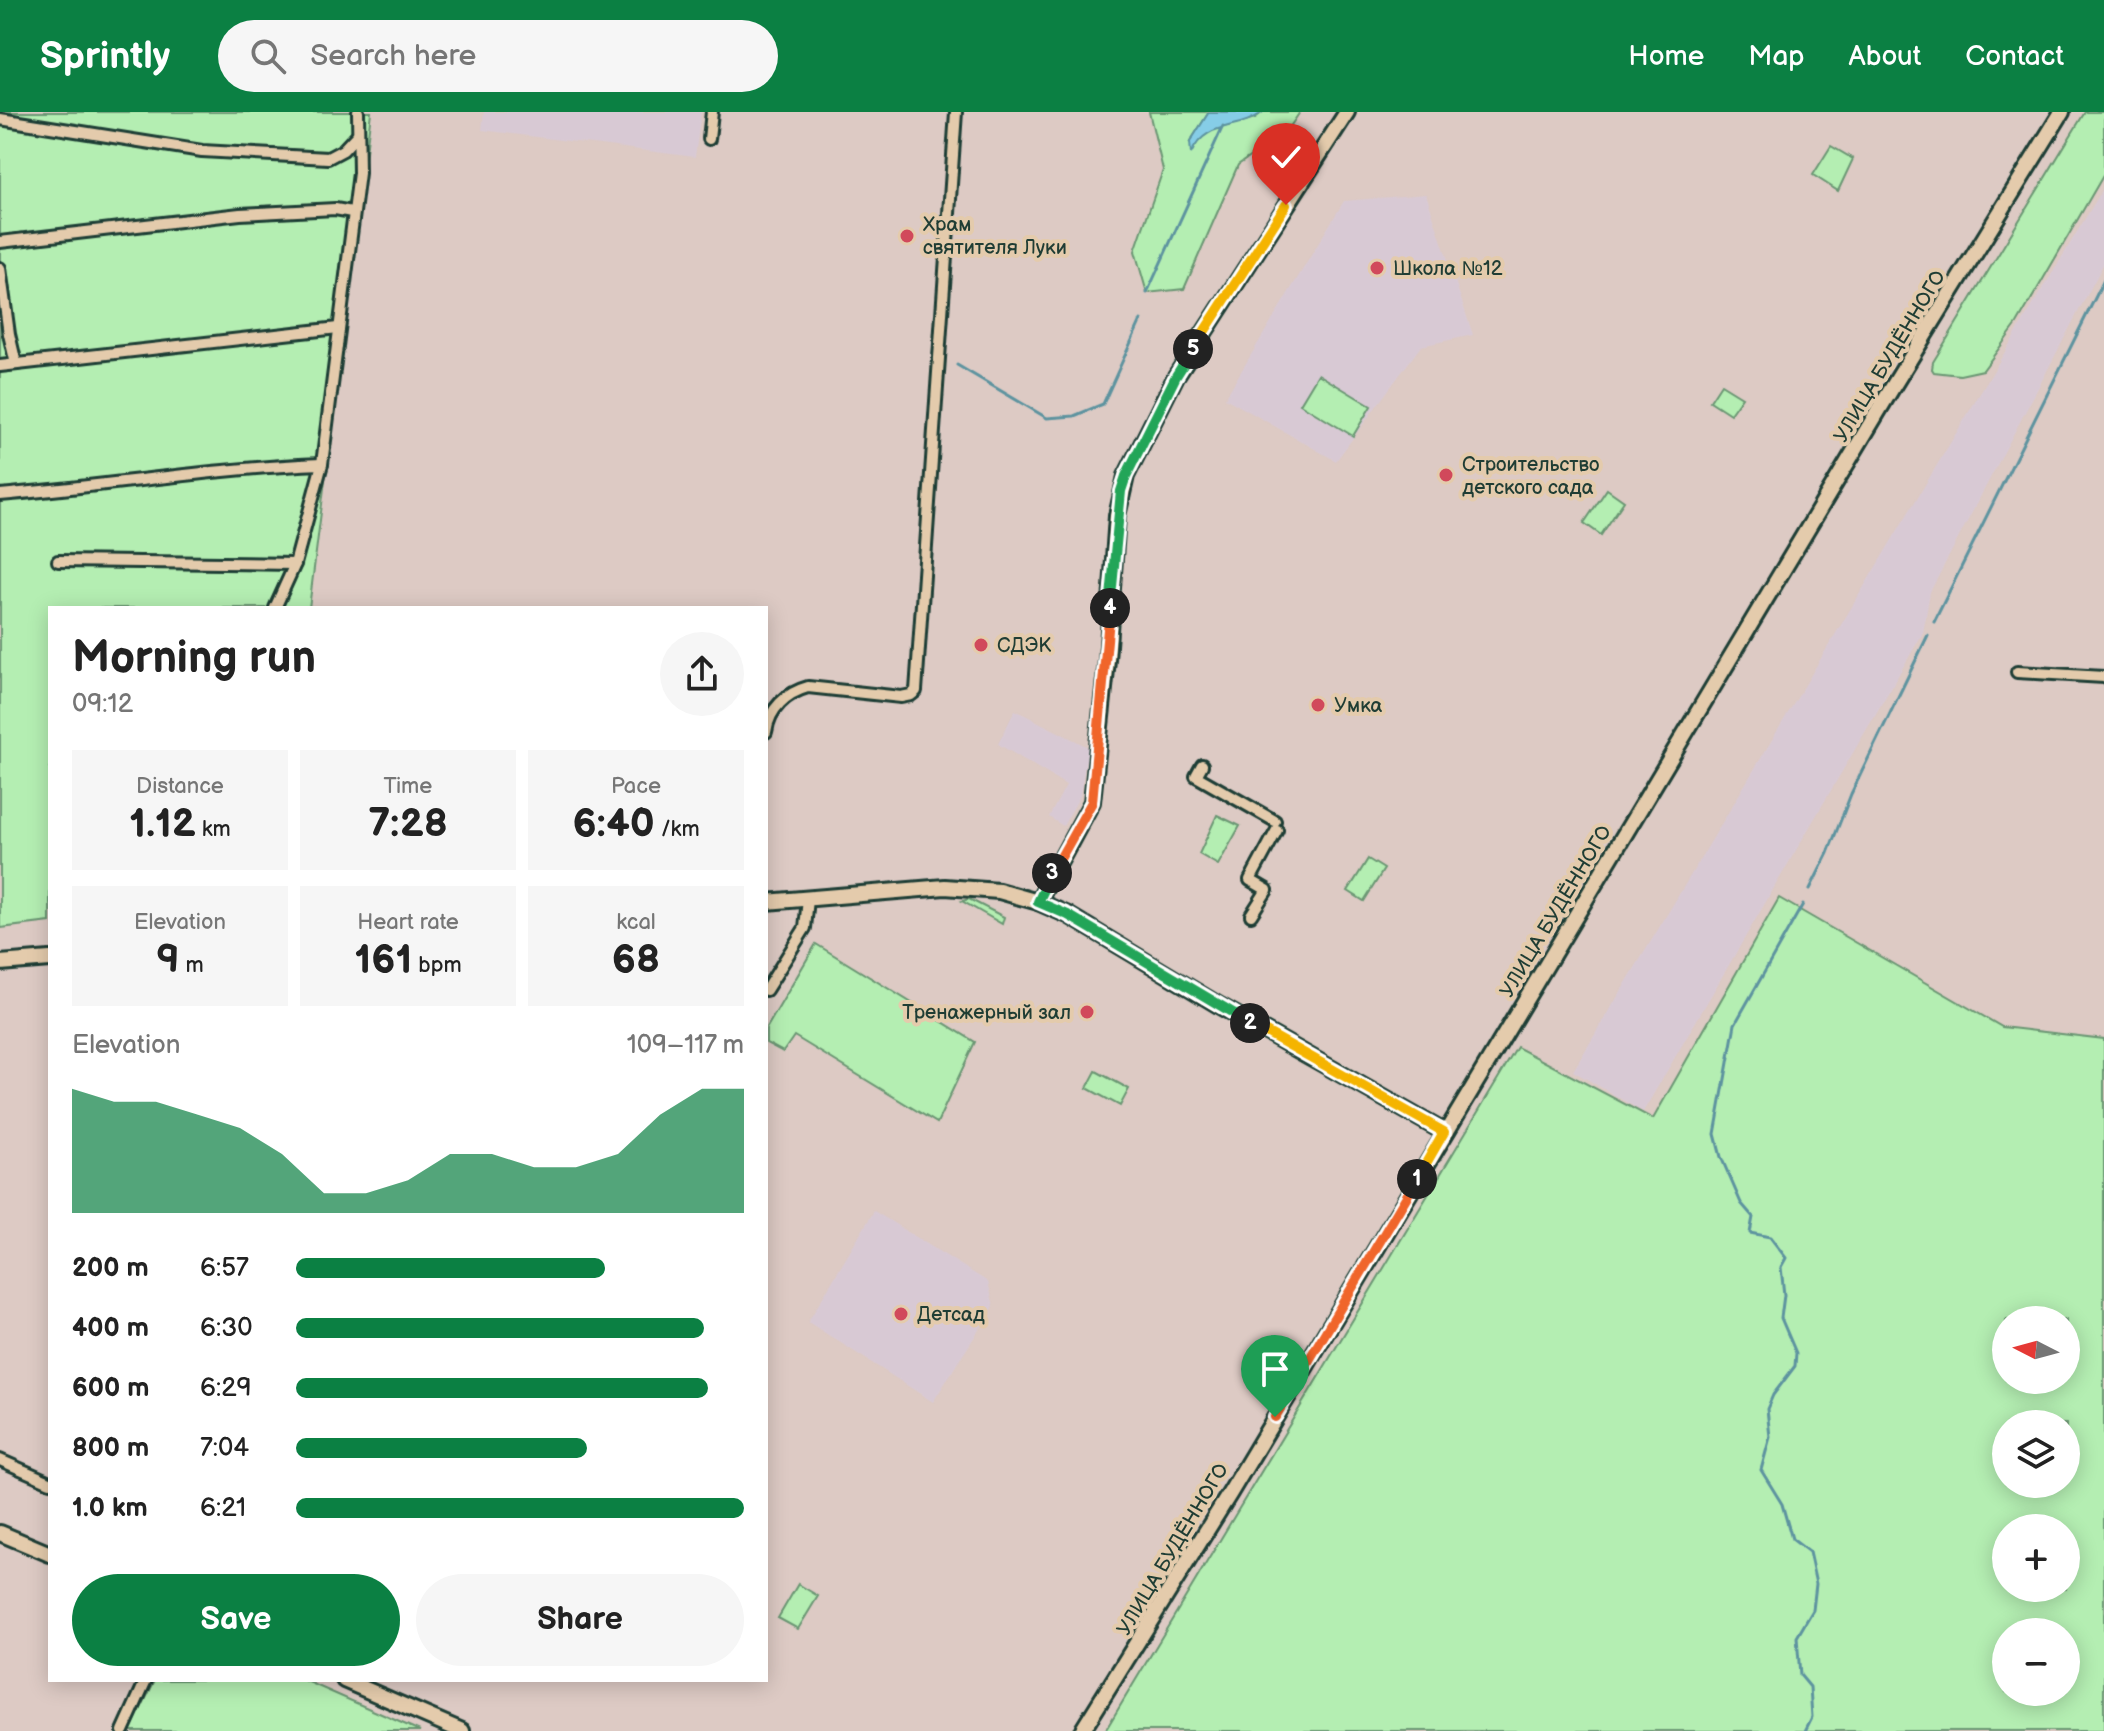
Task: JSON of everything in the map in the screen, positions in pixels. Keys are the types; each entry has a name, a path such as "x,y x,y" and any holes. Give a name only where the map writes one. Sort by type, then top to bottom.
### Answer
{"main road":[{"path":"1038,902 1092,802 1107,660 1117,516 1126,476 1176,376 1347,112"},
{"name":"УЛИЦА БУДЁННОГО","path":"1082,1731 1230,1493 1892,388 2062,112"},
{"path":"768,902 945,887 999,891 1038,902 1068,915 1220,1006 1444,1132"},
{"path":"0,963 48,959"},
{"path":"0,1533 48,1553"},
{"path":"350,1682 462,1731"}],"street":[{"path":"276,606 295,564 322,464 359,173 358,112"},
{"path":"709,139 712,112"},
{"path":"768,722 770,713 802,688 901,697 916,691 956,112"},
{"path":"0,119 202,151 328,158 343,150 358,133"},
{"path":"0,242 240,214 335,209 352,212"},
{"path":"0,268 16,364"},
{"path":"0,366 338,328"},
{"path":"0,495 47,493 172,476 322,464"},
{"path":"58,561 295,564"},
{"path":"2017,672 2104,677"},
{"path":"1202,765 1196,776 1276,826 1250,880 1267,890 1251,915"},
{"path":"768,987 805,928 808,899"},
{"path":"0,1460 48,1481"},
{"path":"123,1731 145,1682"}],"shaded area":[{"path":"484,112 701,112 695,157 482,130"},
{"path":"2104,187 2104,263 1930,592 1923,633 1643,1112 1573,1071"},
{"name":"Школа №12","path":"1426,194 1473,335 1421,346 1336,461 1225,398 1344,201"},
{"path":"1015,710 1088,747 1080,796 1063,826 1049,817 1066,785 998,744"},
{"name":"Детсад","path":"874,1211 988,1282 994,1306 933,1402 808,1322"}],"green space":[{"path":"0,112 371,112 309,606 48,606 48,922 0,928"},
{"path":"1149,112 1209,112 1190,142 1196,143 1209,131 1255,118 1263,112 1300,112 1287,131 1238,165 1184,289 1147,293 1135,251 1163,170"},
{"path":"2085,112 2104,112 2104,174 2017,324 1983,370 1960,375 1934,372 1933,362"},
{"path":"1831,146 1853,159 1838,191 1813,175"},
{"path":"1318,374 1371,406 1353,436 1300,404"},
{"path":"1721,384 1742,397 1730,414 1710,401"},
{"path":"1607,489 1624,501 1601,535 1584,523"},
{"path":"1217,815 1240,826 1218,865 1199,854"},
{"path":"1368,859 1384,869 1364,901 1348,891"},
{"path":"1779,898 2002,1027 2104,1039 2104,1731 1105,1731 1517,1047 1653,1119"},
{"path":"969,899 1004,917 1002,924 962,901"},
{"path":"816,944 975,1042 937,1123 794,1036 783,1052 768,1044 768,1026"},
{"path":"1096,1071 1129,1089 1120,1106 1087,1088"},
{"path":"798,1584 818,1596 798,1629 778,1618"},
{"path":"154,1682 309,1682 420,1731 130,1731"}],"water":[{"path":"1209,112 1263,112 1205,135 1191,154 1190,142"}],"waterway":[{"path":"1147,293 1223,126"},
{"path":"1934,622 2104,280"},
{"path":"957,365 1047,418 1074,416 1103,404 1141,320"},
{"path":"1810,889 1851,794 1928,635"},
{"path":"1803,904 1735,1024 1715,1134 1721,1157 1741,1203 1753,1217 1750,1233 1770,1237 1786,1258 1781,1267 1784,1295 1781,1318 1796,1353 1795,1366 1773,1395 1767,1409 1770,1437 1761,1470 1782,1504 1792,1539 1809,1552 1816,1584 1813,1610 1797,1637 1800,1675 1810,1687 1812,1717 1805,1731"}],"place":[{"name":"Храм святителя Луки","path":"907,236"},
{"name":"Школа №12","path":"1377,268"},
{"name":"Строительство детского сада","path":"1446,475"},
{"name":"СДЭК","path":"981,645"},
{"name":"Умка","path":"1318,705"},
{"name":"Тренажерный зал","path":"1087,1012"},
{"name":"Детсад","path":"901,1314"}],"route":[{"path":"1275,1417 1444,1132 1220,1006 1068,915 1038,902 1092,802 1107,660 1117,516 1126,476 1176,376 1286,205"}]}
